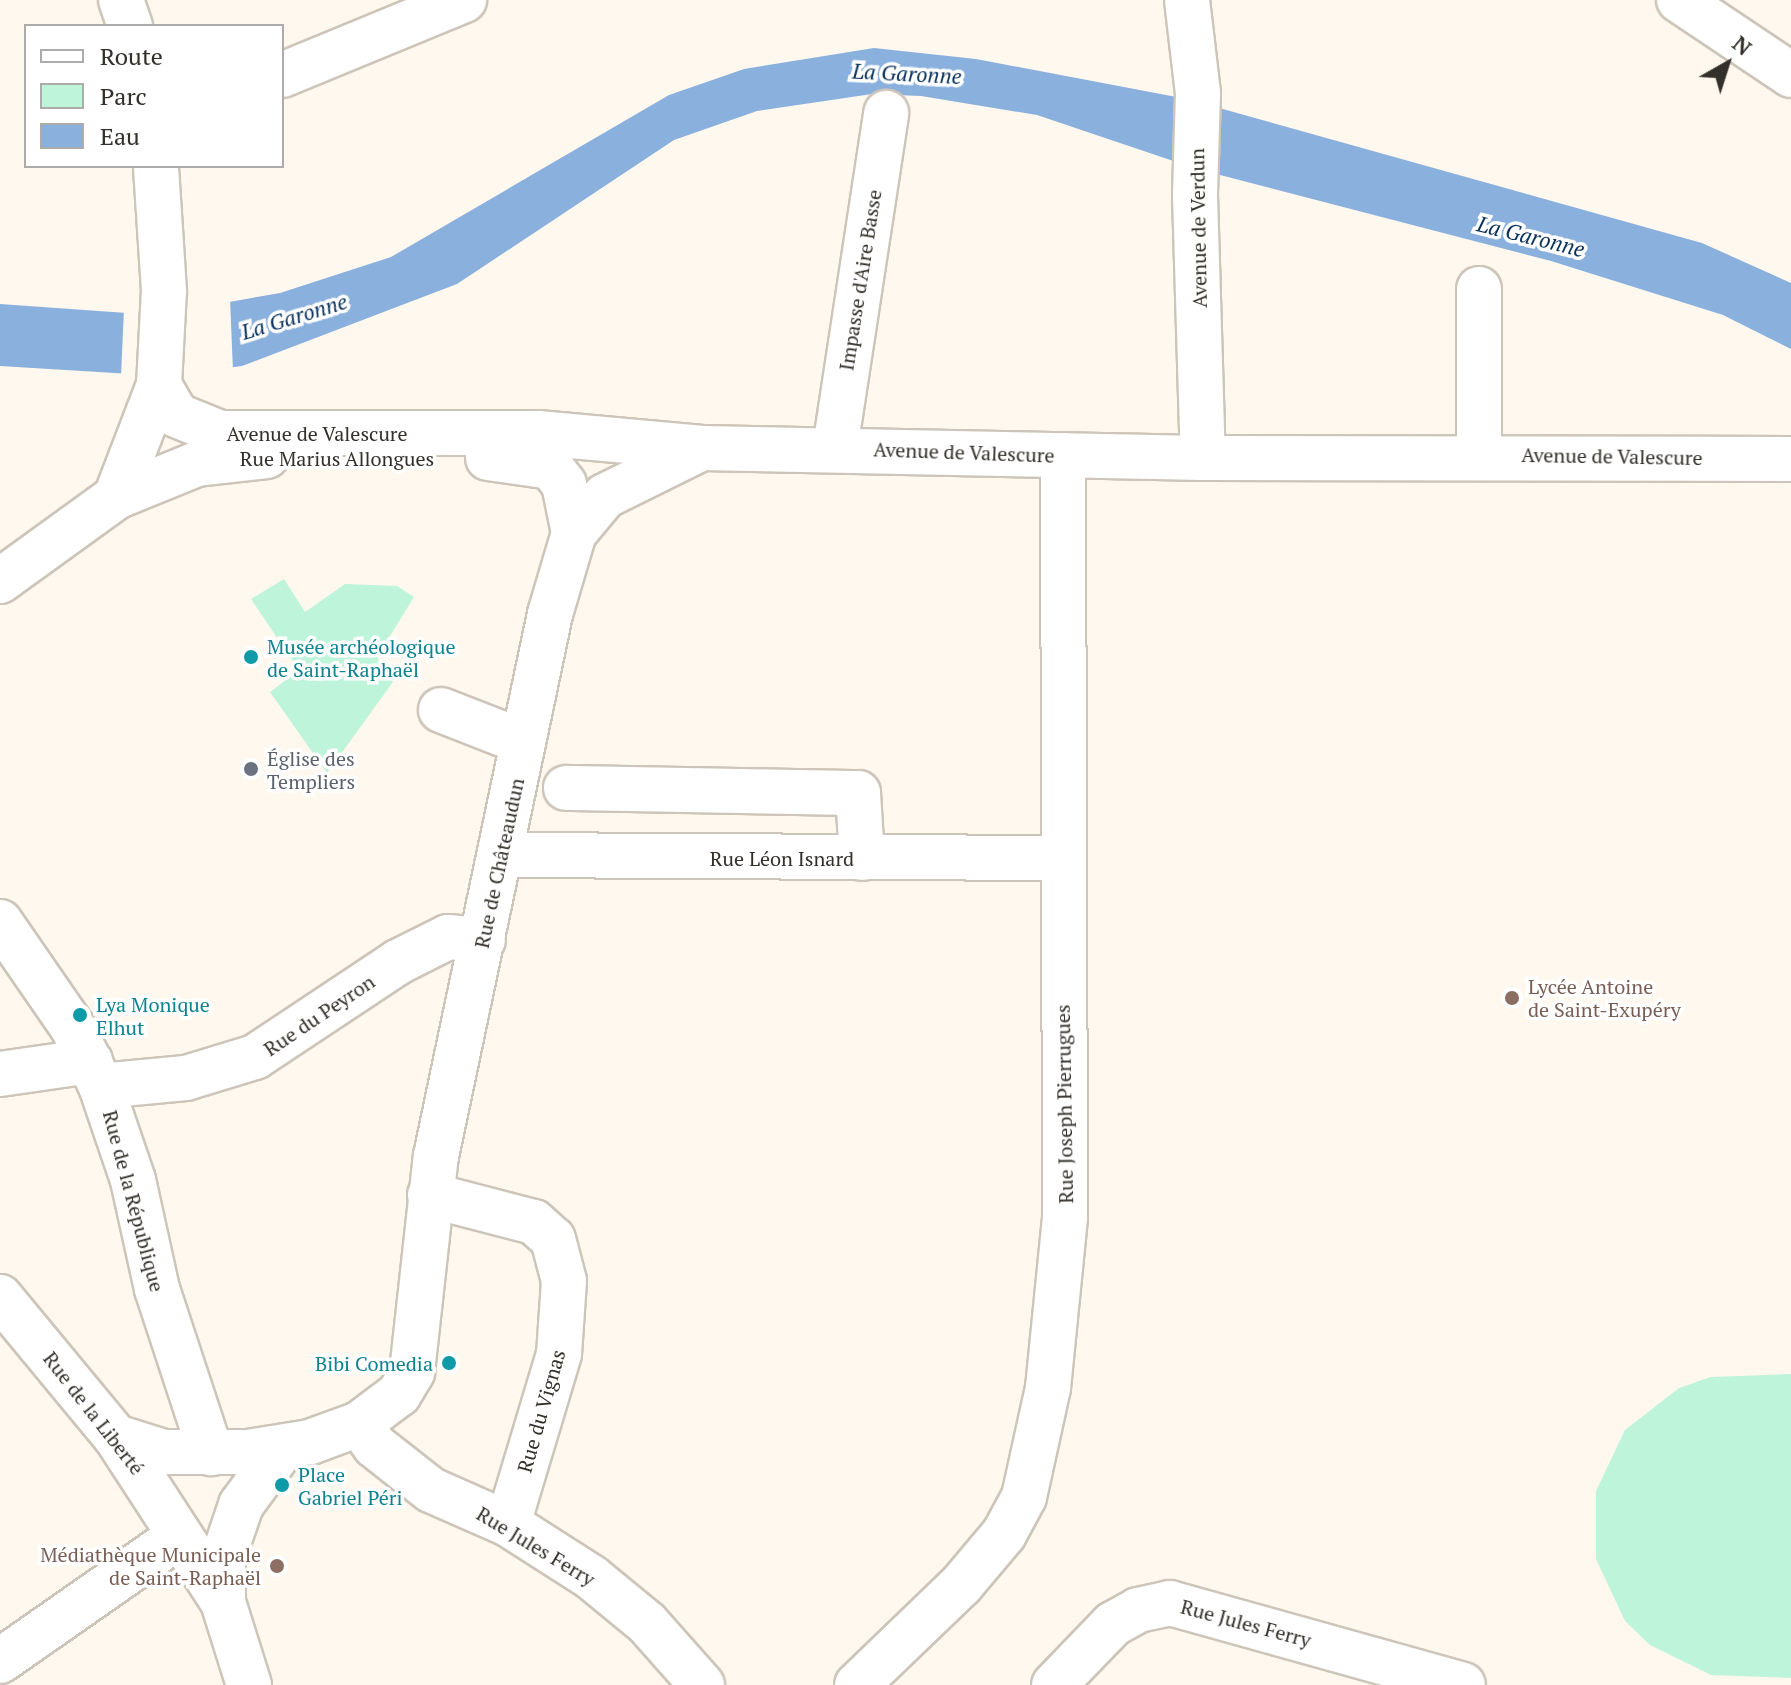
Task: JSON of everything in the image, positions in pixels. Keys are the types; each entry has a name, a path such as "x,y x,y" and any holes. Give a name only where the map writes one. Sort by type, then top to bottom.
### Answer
{"street":[{"path":"284,74 464,0"},
{"name":"Avenue de Verdun","path":"1187,0 1198,93 1195,195 1203,458"},
{"path":"1679,0 1791,75"},
{"name":"Impasse d'Aire Basse","path":"835,448 886,113"},
{"path":"116,497 159,385 164,291 156,168"},
{"path":"1479,289 1479,454"},
{"name":"Avenue de Valescure","path":"159,385 176,415 220,433 527,446 835,448 1203,458 1479,454 1791,459"},
{"name":"Rue Marius Allongues","path":"0,581 116,497 171,471 223,459 527,446"},
{"name":"Rue de Châteaudun","path":"359,1424 399,1394 412,1372 430,1195 503,855 523,742 574,533 564,484 551,467 527,446"},
{"name":"Rue de Châteaudun","path":"574,533 605,496 702,448"},
{"name":"Rue Joseph Pierrugues","path":"857,1685 961,1585 1004,1534 1024,1497 1048,1388 1065,1217 1061,858 1063,455"},
{"path":"441,710 523,742"},
{"path":"595,857 581,789 858,793 862,858"},
{"name":"Rue Léon Isnard","path":"503,855 1061,858"},
{"name":"Rue de la République","path":"0,922 95,1073 133,1180 157,1289 211,1453"},
{"name":"Rue du Peyron","path":"0,1074 95,1073 186,1078 255,1057 398,962 448,937 483,940"},
{"name":"Rue du Vignas","path":"430,1195 534,1222 553,1239 564,1281 559,1354 508,1524"},
{"name":"Rue de la Liberté","path":"0,1297 116,1437 223,1602"},
{"path":"116,1437 164,1452 211,1453 282,1449 359,1424"},
{"name":"Rue Jules Ferry","path":"359,1424 375,1446 431,1490 508,1524 591,1577 647,1623 702,1685"},
{"path":"249,1685 223,1602 223,1558 241,1505 282,1449"},
{"path":"0,1661 179,1536"},
{"name":"Rue Jules Ferry","path":"1054,1685 1113,1624 1138,1610 1170,1603 1463,1685"}],"green space":[{"path":"284,579 305,612 345,584 397,586 414,597 377,657 393,682 327,773 270,692 299,670 251,599"},
{"path":"1791,1374 1791,1678 1711,1675 1650,1645 1625,1621 1596,1559 1596,1491 1625,1430 1679,1388 1711,1377"}],"water":[{"name":"La Garonne","path":"874,48 976,59 1187,99 1702,243 1791,283 1791,349 1723,315 1551,261 1197,169 1037,115 921,96 872,94 757,111 674,140 457,284 242,366 164,376 0,366 0,304 155,315 280,293 391,257 669,95 744,69"}],"pier":[{"path":"230,299 233,371 164,380 121,376 124,309 155,311"}],"place":[{"name":"Musée archéologique de Saint-Raphaël","path":"251,657"},
{"name":"Église des Templiers","path":"251,769"},
{"name":"Lycée Antoine de Saint-Exupéry","path":"1512,998"},
{"name":"Lya Monique Elhut","path":"80,1015"},
{"name":"Bibi Comedia","path":"449,1363"},
{"name":"Place Gabriel Péri","path":"282,1485"},
{"name":"Médiathèque Municipale de Saint-Raphaël","path":"277,1566"}]}
